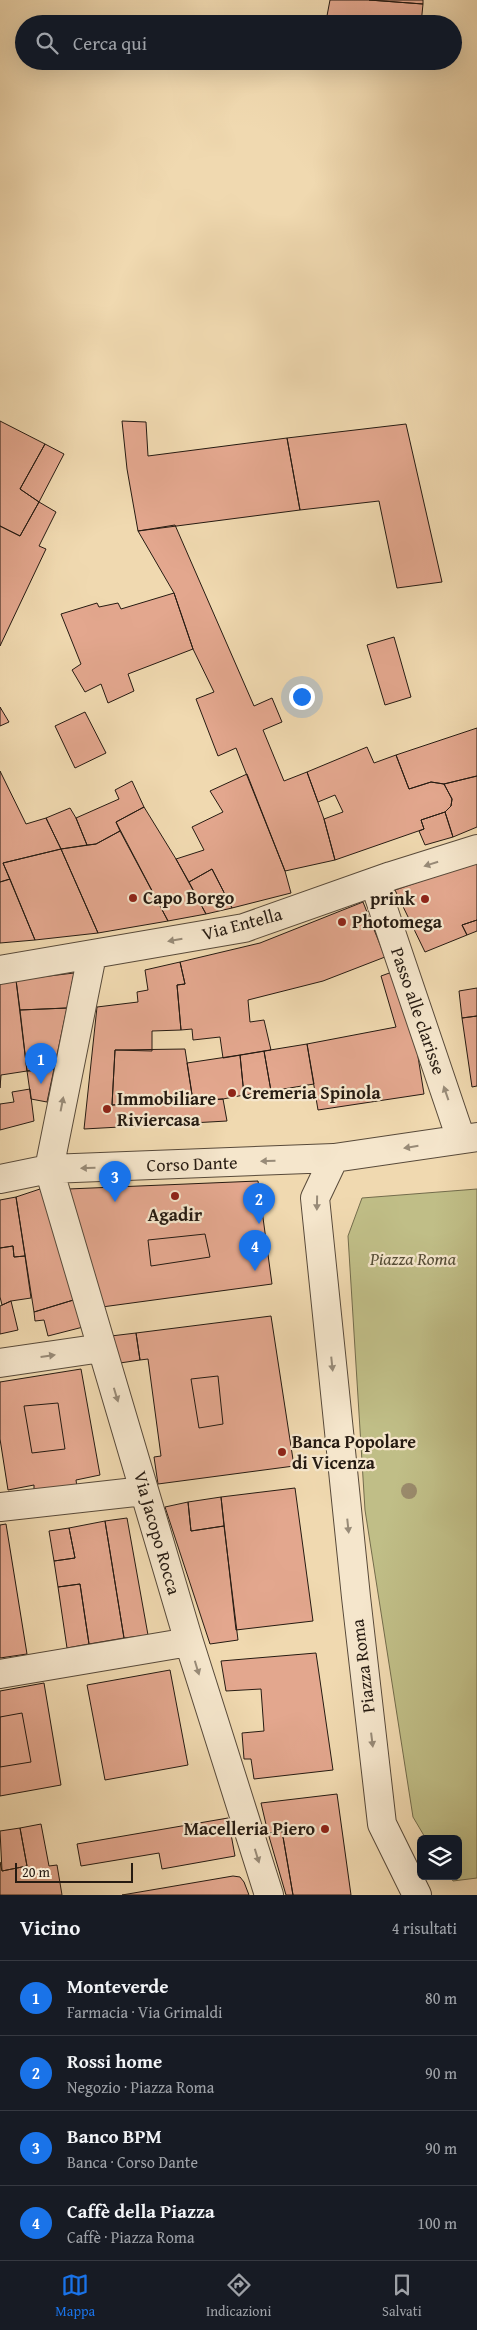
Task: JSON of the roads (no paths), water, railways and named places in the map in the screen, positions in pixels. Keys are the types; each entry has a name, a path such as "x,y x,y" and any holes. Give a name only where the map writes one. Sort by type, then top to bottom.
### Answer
{"street":[{"name":"Via Entella","path":"0,970 244,928 374,882 477,849"},
{"name":"Passo alle clarisse","path":"374,882 469,1138"},
{"path":"50,1169 92,955"},
{"path":"334,1158 469,1138"},
{"name":"Corso Dante","path":"0,1179 50,1169 334,1158"},
{"name":"Piazza Roma","path":"334,1158 315,1198 356,1597 382,1824 417,1895"},
{"name":"Via Jacopo Rocca","path":"50,1169 189,1642 269,1895"},
{"path":"0,1363 102,1348"},
{"path":"0,1507 144,1491"},
{"path":"0,1674 189,1642"}],"place":[{"name":"Capo Borgo","path":"133,898"},
{"name":"prink","path":"425,899"},
{"name":"Photomega","path":"342,922"},
{"name":"Monteverde","path":"41,1084"},
{"name":"Cremeria Spinola","path":"232,1093"},
{"name":"Immobiliare Riviercasa","path":"107,1109"},
{"name":"Agadir","path":"175,1196"},
{"name":"Banco BPM","path":"115,1202"},
{"name":"Rossi home","path":"259,1224"},
{"name":"Caffè della Piazza","path":"255,1271"},
{"name":"Banca Popolare di Vicenza","path":"282,1452"},
{"name":"Macelleria Piero","path":"325,1829"}]}
